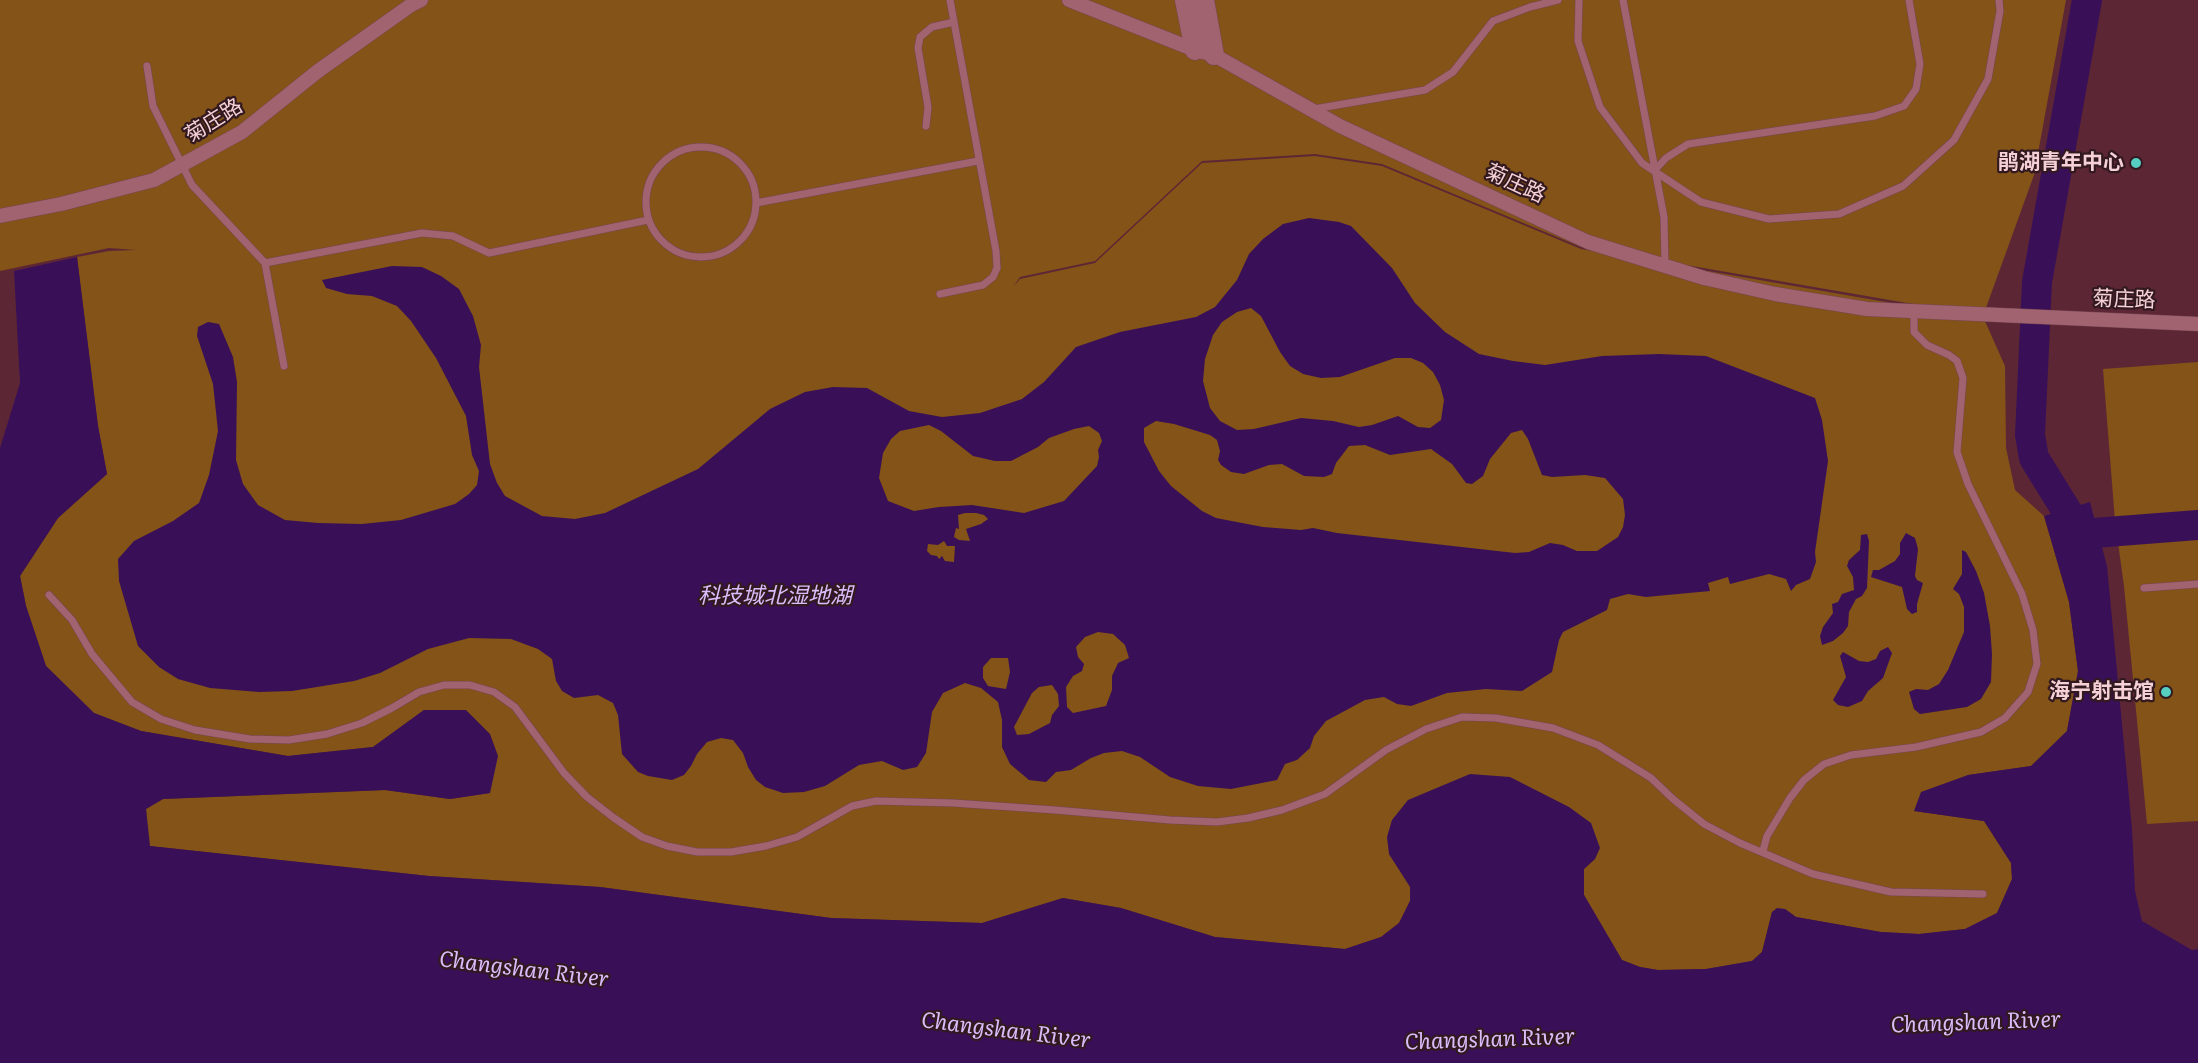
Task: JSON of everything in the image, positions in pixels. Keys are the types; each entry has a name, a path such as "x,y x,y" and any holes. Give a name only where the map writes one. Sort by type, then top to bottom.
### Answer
{"street":[{"name":"菊庄路","path":"0,216 61,204 154,180 242,132 318,71 421,0"},
{"name":"菊庄路","path":"1069,0 1205,53 1340,126 1588,242 1704,278 1775,294 1867,309 2198,324"},
{"path":"1185,0 1205,53"},
{"path":"1204,0 1205,53"}],"lane":[{"path":"940,294 983,285 993,278 997,267 950,0"},
{"path":"1310,109 1425,90 1453,72 1493,21 1530,7 1558,0"},
{"path":"1579,0 1578,41 1600,107 1642,163 1701,202 1769,219 1839,214 1903,186 1954,140 1988,79 2000,11 1999,0"},
{"path":"1623,0 1664,217 1665,266"},
{"path":"1654,171 1666,158 1688,144 1875,116 1904,106 1916,89 1920,64 1909,0"},
{"path":"926,126 928,107 918,48 920,37 932,27 954,22"},
{"path":"147,66 153,106 192,185 265,263 284,366"},
{"path":"696,147 714,148 731,156 745,168 754,185 756,203 752,222 742,238 728,249 710,256 693,256 676,250 662,240 648,220 647,192 653,175 664,161 678,151 696,147"},
{"path":"756,203 978,161"},
{"path":"265,263 422,233 453,236 489,253 648,220"},
{"path":"1762,851 1767,836 1790,798 1804,780 1824,764 1851,755 1916,747 1981,732 2005,718 2028,692 2037,664 2033,630 2022,594 1968,484 1957,452 1963,378 1957,361 1927,345 1914,332 1914,312"},
{"path":"2144,588 2198,584"},
{"path":"49,595 72,620 92,654 132,702 161,719 206,732 250,739 289,740 327,734 362,723 419,692 444,685 470,685 494,692 514,707 564,773 587,797 614,818 642,837 667,846 697,852 731,852 766,846 797,837 852,806 876,801 953,803 1170,820 1217,822 1248,818 1282,810 1325,794 1396,745 1426,729 1462,717 1496,718 1553,728 1598,745 1651,778 1704,824 1740,843 1813,874 1892,892 1983,894"}],"shaded area":[{"path":"0,0 2066,0 2034,175 1983,316 1581,247 1382,164 1315,154 1202,161 1095,261 1020,277 1013,287 1020,279 1095,263 1202,163 1315,156 1382,166 1581,249 1984,319 2005,366 2006,448 2015,490 2044,516 2069,602 2078,671 2067,731 2031,766 1968,775 1914,811 1984,821 2011,863 2012,879 1997,913 1965,929 1919,934 1881,932 1796,917 1785,909 1772,912 1762,952 1752,961 1706,969 1658,970 1640,967 1622,960 1584,895 1584,869 1595,859 1389,854 1411,887 1410,901 1399,923 1381,937 1345,949 1215,937 1121,908 1063,898 982,923 831,918 600,887 429,876 149,846 146,809 163,799 385,790 450,799 490,793 424,710 373,747 288,756 141,731 94,713 46,666 26,606 20,576 58,518 107,474 98,426 77,257 109,251 136,250 109,248 0,271"},
{"name":"海宁射击馆","path":"2198,362 2198,821 2147,824 2124,586 2115,521 2103,369"}],"water":[{"name":"科技城北湿地湖","path":"1309,218 1351,226 1392,268 1415,303 1445,332 1479,354 1545,365 1602,356 1659,354 1706,356 1815,398 1822,420 1828,461 1815,552 1816,562 1810,579 1796,585 1791,591 1786,579 1769,574 1730,584 1728,577 1708,583 1710,591 1646,597 1628,594 1610,599 1607,610 1563,632 1552,672 1522,691 1486,689 1447,693 1411,706 1397,704 1384,697 1365,700 1326,721 1314,736 1310,748 1297,760 1285,764 1277,780 1231,789 1198,786 1170,777 1140,757 1122,751 1104,753 1071,770 1056,772 1046,782 1029,780 1010,764 1002,747 1002,720 998,702 981,688 965,683 943,693 932,712 926,753 917,767 903,770 882,761 859,765 825,786 804,792 783,793 765,787 756,780 743,753 733,740 721,738 707,742 684,775 672,780 638,772 622,754 618,715 613,703 598,695 574,698 562,691 556,681 552,659 538,649 511,639 469,638 428,649 380,673 354,681 292,691 259,692 210,688 178,679 159,667 138,646 119,581 118,559 134,541 173,521 199,503 209,475 218,431 213,384 197,336 198,327 208,322 219,324 233,357 237,382 236,460 243,484 258,505 285,520 362,524 401,520 455,504 477,485 479,471 472,455 466,416 436,358 411,321 397,306 372,296 347,294 326,288 322,280 392,266 422,267 441,276 459,289 473,316 481,345 479,367 490,464 497,483 505,496 542,516 575,519 605,513 698,469 770,409 805,392 833,387 867,388 909,411 942,417 980,413 1022,399 1044,382 1076,347 1120,332 1196,317 1215,307 1237,280 1249,254 1263,239 1283,224","holes":["1251,308 1261,316 1290,366 1303,374 1321,378 1340,377 1395,358 1411,358 1423,363 1433,372 1440,385 1444,400 1441,420 1430,428 1418,427 1398,416 1359,427 1333,421 1301,418 1254,429 1237,430 1220,421 1210,408 1203,381 1205,359 1213,335 1222,322 1237,312","1156,421 1174,424 1210,435 1217,440 1220,451 1218,460 1231,472 1244,474 1269,465 1282,464 1304,476 1324,477 1332,474 1336,463 1349,446 1365,445 1390,455 1431,449 1452,464 1466,483 1472,484 1483,476 1490,459 1511,433 1522,430 1528,439 1542,475 1552,477 1585,475 1605,478 1623,499 1625,515 1618,537 1597,551 1577,551 1550,543 1529,552 1515,553 1337,533 1313,528 1301,530 1263,527 1216,518 1202,511 1171,486 1159,471 1144,442 1144,428","929,425 941,431 973,456 995,461 1011,461 1038,447 1049,438 1089,426 1099,433 1102,441 1098,450 1097,466 1064,501 1024,513 972,505 914,511 888,501 879,478 883,453 891,439 900,431","976,513 988,519 966,529 970,541 954,537 956,528 959,529 958,515","944,541 947,546 955,546 954,562 945,561 942,556 939,559 931,555 927,551 928,544 938,545","1098,632 1113,634 1125,645 1129,658 1118,663 1112,676 1112,690 1106,706 1073,713 1067,707 1066,687 1073,676 1082,671 1084,664 1078,657 1076,647 1085,637","991,658 1008,658 1010,672 1006,689 988,686 983,678 983,667","1052,685 1058,694 1059,706 1052,715 1050,723 1029,734 1017,735 1014,727 1032,693 1039,687"]},
{"name":"Changshan River","path":"77,257 98,426 107,474 58,518 20,576 26,606 46,666 94,713 141,731 288,756 373,747 424,710 466,710 490,734 498,756 490,793 450,799 385,790 163,799 146,809 150,846 429,876 600,887 831,918 982,923 1063,898 1121,908 1215,937 1345,949 1381,937 1399,923 1410,901 1410,887 1389,854 1387,837 1392,820 1408,800 1470,774 1510,777 1569,807 1591,823 1600,848 1595,859 1584,869 1584,895 1622,960 1640,967 1658,970 1706,969 1752,961 1762,952 1772,912 1777,908 1785,909 1796,917 1881,932 1919,934 1965,929 1997,913 2012,879 2011,863 1984,821 1914,811 1921,792 1968,775 2031,766 2067,731 2078,671 2069,602 2044,516 2090,502 2107,566 2132,829 2135,891 2142,921 2192,950 2198,949 2198,1063 0,1063 0,448 20,383 14,271"},
{"path":"1906,533 1915,538 1918,549 1915,576 1923,583 1917,612 1912,614 1907,609 1902,587 1871,577 1873,570 1879,570 1895,561 1900,554 1900,543"},
{"path":"1867,534 1869,541 1867,588 1862,596 1856,599 1849,612 1848,626 1843,633 1833,641 1822,645 1820,636 1823,627 1833,613 1832,604 1838,602 1842,594 1854,590 1853,577 1847,566 1849,560 1860,550 1861,535"},
{"path":"1962,550 1966,552 1976,571 1984,593 1990,626 1991,682 1981,699 1967,707 1920,714 1914,709 1909,692 1916,689 1928,690 1939,684 1948,670 1964,632 1964,607 1959,594 1953,589 1962,574"},
{"path":"1888,647 1892,653 1883,678 1868,691 1862,701 1848,707 1838,705 1833,700 1846,677 1840,656 1843,652 1859,661 1868,662 1876,659 1880,651"}],"waterway":[{"path":"2082,546 2081,534 2034,458 2030,435 2037,282 2087,0"},
{"path":"2081,534 2198,525"}],"place":[{"name":"鹃湖青年中心","path":"2136,163"},
{"name":"海宁射击馆","path":"2166,692"}]}
